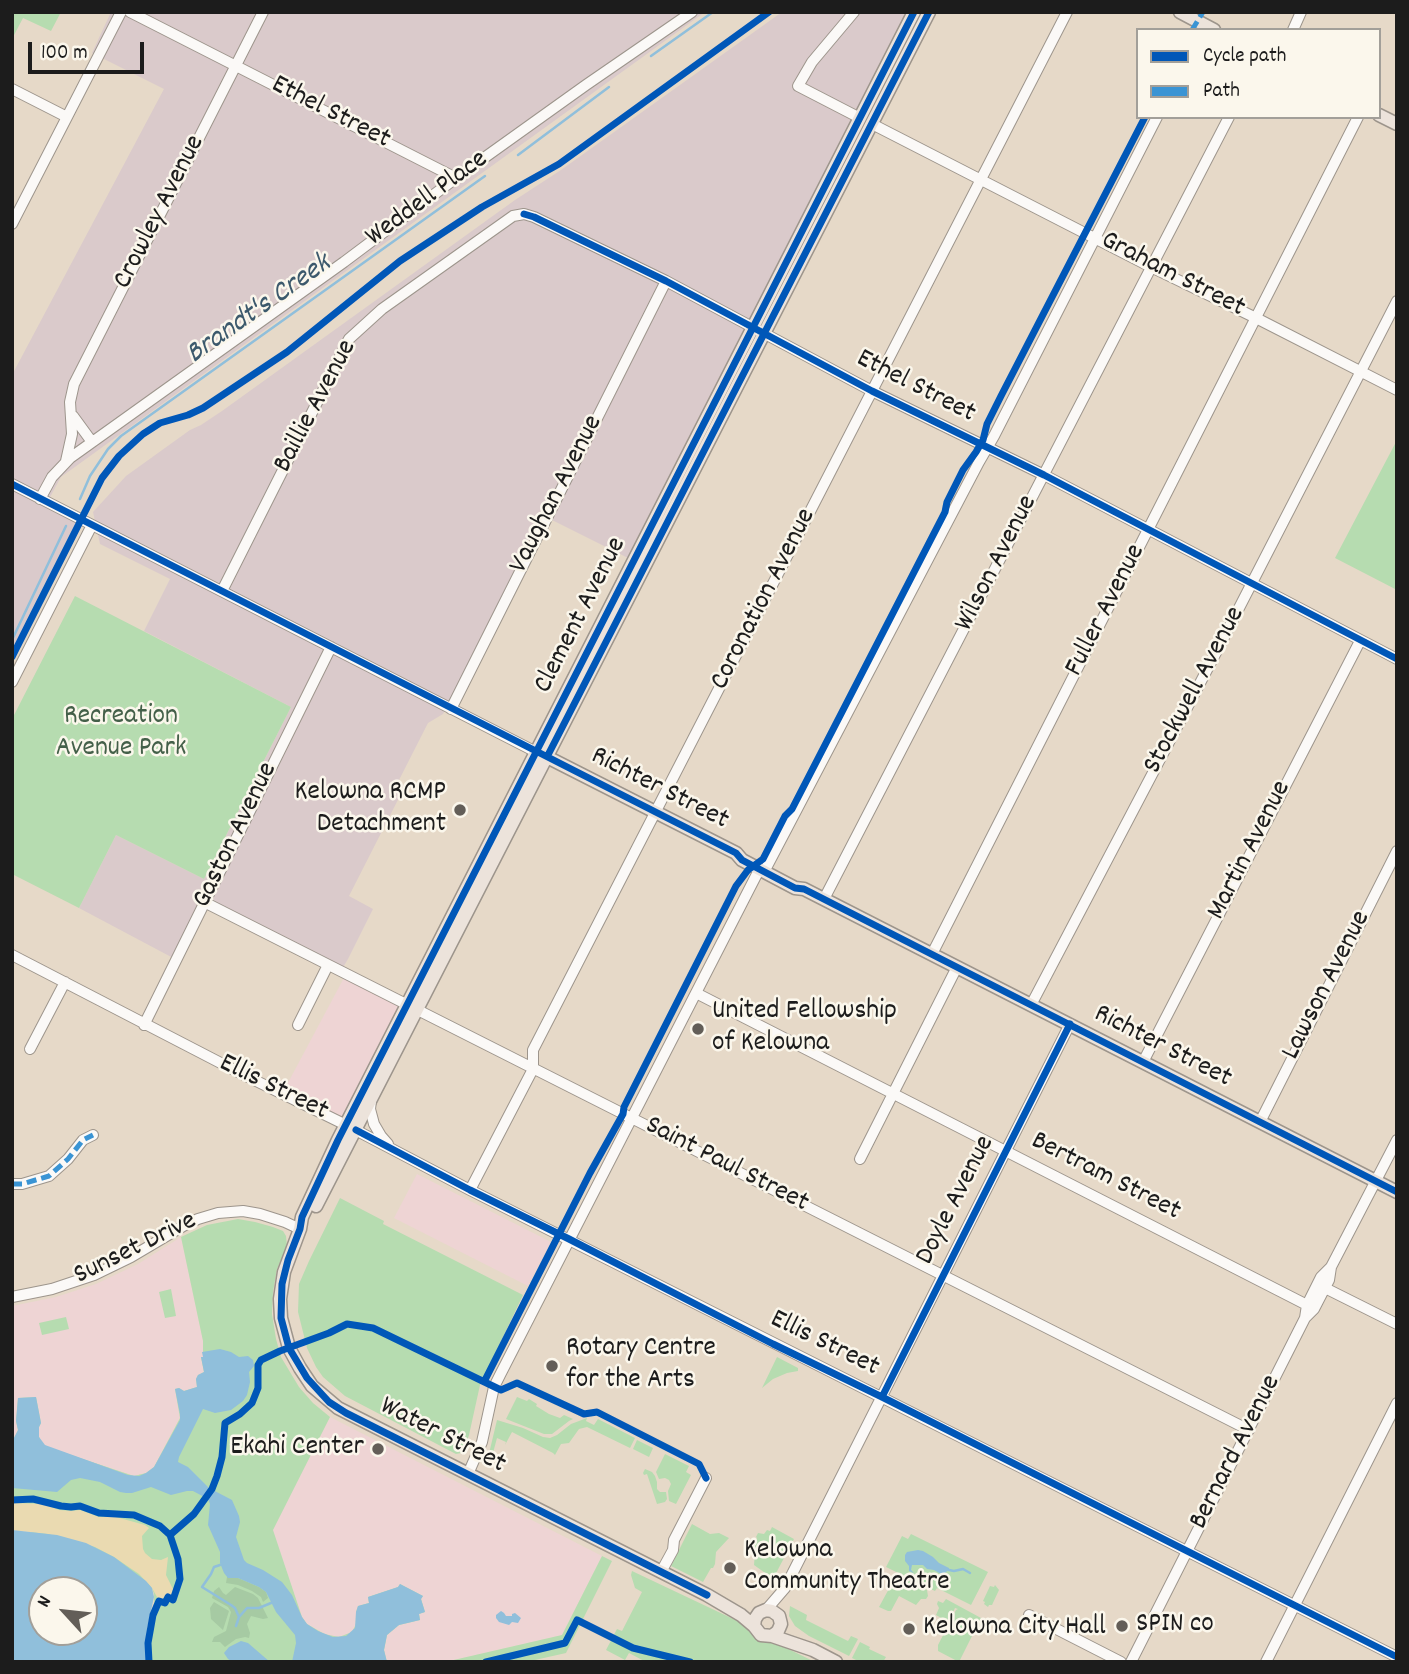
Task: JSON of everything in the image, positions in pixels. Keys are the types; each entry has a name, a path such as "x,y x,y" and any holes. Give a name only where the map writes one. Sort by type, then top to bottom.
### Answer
{"main road":[{"name":"Clement Avenue","path":"300,1230 309,1220 351,1127 758,330 866,121 929,12"},
{"path":"1180,12 1206,28"},
{"name":"Clement Avenue","path":"866,121 911,18"},
{"path":"1381,116 1397,124"},
{"name":"Richter Street","path":"541,755 736,853 742,860 764,869 795,888 804,889 824,899 1397,1192"},
{"name":"Clement Avenue","path":"351,1127 371,1100 412,1007"},
{"name":"Water Street","path":"300,1230 284,1272 280,1299 281,1318 289,1348 306,1378 318,1392 338,1408 706,1595 741,1615 754,1626"},
{"name":"Water Street","path":"706,1595 762,1612"},
{"path":"813,1650 772,1611 762,1612 755,1619 754,1626 761,1635 813,1650 836,1662"},
{"path":"772,1636 778,1631 780,1620"}],"street":[{"path":"13,220 121,12"},
{"name":"Ethel Street","path":"130,12 456,178"},
{"name":"Crowley Avenue","path":"66,461 72,438 70,402 74,384 263,12"},
{"name":"Weddell Place","path":"40,499 52,477 66,461 333,270 456,178 692,12"},
{"name":"Graham Street","path":"854,12 812,62 797,86 1397,390"},
{"name":"Coronation Avenue","path":"470,1190 533,1069 533,1049 1067,12"},
{"path":"1294,28 1301,12"},
{"path":"12,89 67,117"},
{"path":"468,1474 482,1442 494,1387 569,1239 696,993 987,448 1156,119"},
{"name":"Wilson Avenue","path":"824,899 1228,119"},
{"name":"Fuller Avenue","path":"932,954 1357,119"},
{"name":"Ethel Street","path":"524,214 666,281 872,391 1044,475 1397,659"},
{"name":"Baillie Avenue","path":"222,592 349,339 382,309 513,216 524,214"},
{"name":"Vaughan Avenue","path":"451,709 666,281"},
{"name":"Stockwell Avenue","path":"1031,1005 1397,302"},
{"path":"72,416 92,442"},
{"name":"Richter Street","path":"12,484 541,755"},
{"path":"12,682 92,525"},
{"name":"Martin Avenue","path":"1143,1062 1360,641"},
{"name":"Gaston Avenue","path":"144,1025 331,647"},
{"name":"Lawson Avenue","path":"1260,1122 1397,851"},
{"name":"Saint Paul Street","path":"204,902 1249,1430"},
{"name":"Ellis Street","path":"12,955 144,1025 351,1127 470,1190 1396,1659"},
{"path":"298,1024 328,965"},
{"path":"860,1159 957,967"},
{"path":"30,1049 65,982"},
{"name":"Bertram Street","path":"696,993 1307,1305"},
{"name":"Doyle Avenue","path":"762,1612 785,1588 1070,1024"},
{"path":"371,1100 370,1109 374,1124 393,1150"},
{"path":"12,1184 49,1175 68,1159 83,1140 93,1135"},
{"name":"Bernard Avenue","path":"1131,1662 1305,1318 1307,1305 1321,1277 1331,1267 1397,1140"},
{"name":"Sunset Drive","path":"12,1297 52,1289 94,1275 185,1225 218,1213 243,1211 260,1214 300,1230"},
{"name":"Bernard Avenue","path":"1305,1318 1314,1309 1325,1288 1331,1267"},
{"path":"1325,1288 1397,1324"},
{"path":"1266,1662 1397,1403"},
{"path":"662,1572 673,1550 674,1540 706,1478"},
{"name":"Doyle Avenue","path":"780,1620 785,1588"},
{"path":"1031,1617 1121,1662"}],"shaded area":[{"path":"111,12 705,12 61,477 49,499 80,514 12,650 12,375 164,89 92,53"},
{"path":"782,12 922,12 640,564 546,517 443,714 428,723 398,782 405,786 349,896 373,909 339,974 204,905 175,959 79,908 116,835 204,879 291,707 144,631 170,579 100,544 93,512 126,476 190,430 222,411"},
{"path":"346,974 418,1010 356,1130 282,1094"},
{"path":"417,1174 551,1242 528,1286 394,1218"},
{"path":"181,1237 203,1341 201,1358 204,1373 198,1387 184,1391 180,1418 154,1467 146,1473 134,1476 47,1447 39,1437 41,1423 16,1421 18,1430 12,1442 12,1306 56,1297 96,1284 138,1264"},
{"path":"330,1417 602,1556 562,1635 445,1662 387,1662 384,1650 387,1635 399,1625 420,1620 419,1614 425,1612 421,1599 398,1587 368,1597 369,1603 361,1605 356,1612 355,1628 346,1636 332,1637 307,1624 302,1617 272,1530"}],"green space":[{"path":"12,12 61,12 51,31 23,18 12,39"},
{"path":"1397,440 1397,590 1335,558"},
{"name":"Recreation Avenue Park","path":"75,596 291,707 204,879 116,835 79,908 12,874 12,719"},
{"path":"340,1198 384,1221 383,1224 523,1295 480,1385 469,1435 461,1453 456,1454 345,1396 323,1377 316,1367 307,1348 298,1312 299,1284"},
{"path":"238,1219 273,1227 283,1231 286,1236 287,1246 277,1269 273,1292 272,1314 276,1339 281,1357 299,1387 330,1417 273,1530 302,1617 307,1624 324,1634 339,1637 352,1632 358,1606 369,1603 368,1597 400,1584 423,1596 421,1599 425,1612 419,1614 420,1620 399,1625 387,1635 384,1650 387,1662 146,1662 147,1629 154,1603 152,1588 28,1531 12,1530 12,1442 18,1430 18,1398 36,1397 41,1423 39,1437 47,1447 134,1476 146,1473 154,1467 180,1418 175,1389 184,1391 197,1387 196,1379 204,1372 201,1357 203,1341 181,1237 207,1225"},
{"path":"171,1289 176,1316 165,1318 159,1292"},
{"path":"66,1317 69,1329 42,1335 39,1323"},
{"path":"777,1357 798,1368 798,1371 773,1379 762,1388"},
{"path":"517,1397 527,1401 529,1399 549,1414 573,1419 552,1434 544,1434 506,1419"},
{"path":"587,1418 586,1421 594,1425 598,1419 635,1438 630,1448 587,1427 579,1429 569,1443 561,1444 555,1455 512,1432 505,1445 506,1442 497,1438 490,1464 487,1462 497,1420 550,1438 571,1424"},
{"path":"637,1440 653,1448 649,1457 633,1449"},
{"path":"665,1454 689,1466 686,1472 691,1475 676,1504 669,1501 669,1480 659,1479 656,1472"},
{"path":"645,1469 655,1476 657,1489 666,1492 665,1502 657,1504 647,1474 643,1473"},
{"path":"692,1524 710,1534 719,1533 729,1538 716,1552 715,1564 703,1582 671,1566"},
{"path":"772,1527 794,1539 774,1577 754,1565 755,1552 751,1550 758,1533 764,1534"},
{"path":"911,1534 988,1572 971,1605 886,1567 902,1536 908,1539"},
{"path":"602,1556 612,1561 566,1653 526,1662 445,1662 562,1635"},
{"path":"632,1571 746,1625 757,1639 763,1642 774,1642 815,1662 646,1662 629,1653 625,1660 606,1650 617,1629 622,1631 642,1592 635,1588"},
{"path":"895,1574 927,1590 926,1599 921,1599 916,1605 899,1596 891,1611 879,1607"},
{"path":"227,1577 238,1578 259,1587 266,1592 268,1598 263,1602 261,1597 252,1591 226,1583"},
{"path":"995,1585 999,1590 992,1605 988,1607 983,1601 990,1586"},
{"path":"219,1587 226,1595 235,1587 253,1594 258,1598 268,1618 251,1616 247,1624 249,1638 236,1639 225,1647 220,1642 212,1642 214,1637 226,1631 231,1612 228,1607 212,1598"},
{"path":"946,1599 981,1618 959,1662 938,1651 938,1645 958,1609 955,1608 942,1635 937,1634 945,1620 936,1615 939,1608 937,1604 938,1601 943,1603"},
{"path":"214,1602 229,1611 223,1630 211,1619 210,1608"},
{"path":"790,1606 807,1615 806,1620 848,1641 851,1636 858,1639 849,1656 795,1626 789,1616"},
{"path":"860,1642 886,1657 883,1662 860,1662 852,1658"}],"sand":[{"path":"12,1503 44,1504 59,1510 80,1510 99,1517 116,1517 145,1525 149,1528 142,1536 145,1553 152,1559 161,1560 168,1557 166,1575 173,1589 171,1596 166,1594 163,1599 157,1597 139,1574 95,1547 48,1534 12,1530"}],"water":[{"path":"220,1349 239,1357 248,1356 253,1360 247,1395 231,1410 215,1413 203,1409 178,1462 188,1467 209,1488 232,1500 239,1516 236,1537 244,1560 282,1582 307,1624 318,1631 333,1637 346,1636 355,1628 358,1606 369,1603 368,1597 400,1584 423,1596 421,1599 425,1612 419,1614 420,1620 399,1625 387,1635 384,1650 387,1662 292,1662 295,1635 276,1612 266,1592 238,1578 228,1578 224,1573 220,1552 208,1525 210,1504 208,1499 193,1491 171,1495 151,1487 126,1493 100,1482 80,1478 71,1480 57,1492 12,1488 12,1442 18,1430 18,1398 36,1397 41,1423 39,1437 45,1445 128,1475 139,1476 154,1467 180,1420 175,1389 184,1391 197,1387 196,1379 204,1372 202,1352"},
{"path":"12,1530 57,1535 86,1543 114,1557 146,1581 152,1588 154,1597 147,1629 146,1662 12,1662"},
{"path":"918,1550 933,1557 949,1570 941,1574 923,1565 912,1565 911,1570 914,1573 909,1571 905,1555"},
{"path":"501,1611 506,1616 515,1613 521,1618 518,1623 512,1622 509,1625 499,1622 496,1615"},
{"path":"241,1641 248,1643 270,1662 233,1662 228,1659 224,1653"}],"waterway":[{"name":"Brandt's Creek","path":"651,56 713,12"},
{"name":"Brandt's Creek","path":"518,155 609,87"},
{"name":"Brandt's Creek","path":"80,499 90,476 108,449 121,436 485,176"},
{"name":"Brandt's Creek","path":"12,640 66,526"},
{"path":"220,1565 214,1567 202,1587 235,1608 239,1617"},
{"path":"949,1570 963,1569 970,1573"},
{"path":"236,1626 239,1617 247,1608 259,1608 271,1603"}],"marked path":[{"path":"1193,28 1203,12"},
{"path":"12,1184 22,1184 49,1176 68,1159 83,1140 93,1135"}],"cycle path":[{"path":"12,657 102,478 119,456 143,434 160,423 203,408 287,352 400,261 482,207 559,164 769,12"},
{"path":"707,1595 329,1402 307,1378 289,1348 281,1318 282,1284 302,1217 338,1140 914,12"},
{"path":"548,755 929,12"},
{"path":"484,1382 590,1173 623,1114 624,1107 736,886 748,870 763,859 785,816 792,809 945,512 947,502 963,470 983,440 987,424 1001,396 1144,119"},
{"path":"524,214 666,281 872,391 1044,475 1397,659"},
{"path":"12,484 736,853 742,860 795,888 804,889 1397,1192"},
{"path":"882,1397 1070,1024"},
{"path":"356,1130 773,1344 1397,1657"},
{"path":"170,1535 194,1514 212,1489 222,1457 225,1423 252,1403 258,1388 258,1365 261,1360 347,1324 373,1328 501,1390 517,1383 584,1414 597,1412 699,1464 706,1478"},
{"path":"12,1500 33,1499 61,1506 80,1506 99,1513 134,1515 160,1526 170,1535 178,1559 180,1579 173,1600 168,1597 165,1603 159,1601 153,1615 148,1643 149,1662"},
{"path":"486,1662 565,1643 577,1620 633,1648 690,1662"}],"place":[{"name":"Kelowna RCMP Detachment","path":"460,810"},
{"name":"United Fellowship of Kelowna","path":"698,1029"},
{"name":"Rotary Centre for the Arts","path":"552,1366"},
{"name":"Ekahi Center","path":"378,1449"},
{"name":"Kelowna Community Theatre","path":"730,1568"},
{"name":"SPIN co","path":"1122,1626"},
{"name":"Kelowna City Hall","path":"909,1629"}]}
